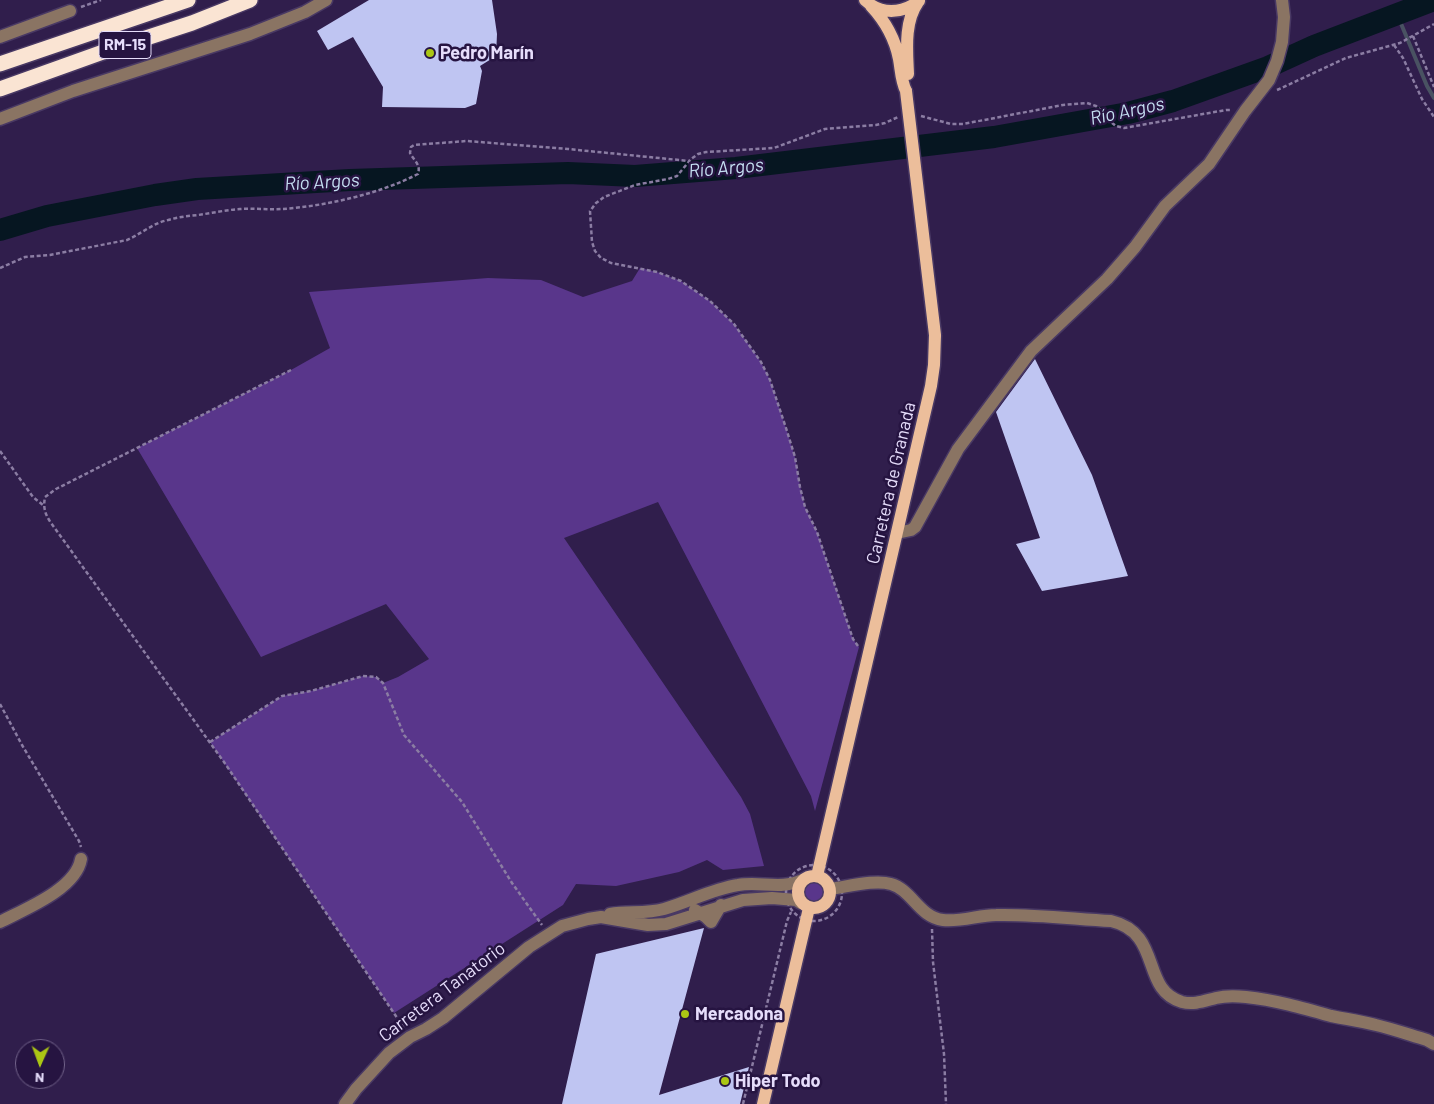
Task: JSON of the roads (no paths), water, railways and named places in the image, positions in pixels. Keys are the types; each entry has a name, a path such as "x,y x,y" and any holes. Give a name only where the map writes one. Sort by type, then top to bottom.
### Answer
{"highway":[{"path":"83,36 133,12 152,0"},
{"name":"RM-15","path":"0,64 188,0"},
{"name":"RM-15","path":"0,89 103,52 192,23 250,0"}],"main road":[{"path":"868,3 885,11 897,11 908,8 919,1"},
{"name":"Carretera de Granada","path":"818,871 933,374 935,335 906,91 908,32 912,14 919,1"},
{"name":"Carretera de Granada","path":"868,3 882,19 893,39 902,82 906,91"},
{"path":"763,1104 799,908 798,889 802,880 818,871 825,880 836,888 823,906 819,908 799,908"}],"street":[{"path":"0,119 73,90 192,54 250,34 305,12 326,0"},
{"path":"897,533 914,527 958,449 1030,351 1116,269 1165,206 1209,164 1245,111 1269,80 1282,42 1284,16 1282,0"},
{"path":"0,37 70,11"},
{"path":"0,922 59,890 77,871 81,859"},
{"path":"631,912 662,910 736,885 796,884 802,880"},
{"path":"836,888 874,883 890,884 899,888 933,918 944,920 995,915 1122,923 1136,934 1145,946 1160,986 1170,996 1182,1002 1194,1003 1217,998 1244,997 1268,1000 1377,1025 1427,1040 1434,1044"},
{"path":"631,912 655,916 688,910 698,911 711,922 719,907 731,895 782,885"},
{"path":"719,907 743,900 759,898 799,908"},
{"name":"Carretera Tanatorio","path":"345,1104 389,1053 410,1037 443,1018 502,968 549,934 562,926 588,919 631,912"},
{"path":"601,918 658,925 701,913"}],"waterway":[{"name":"Río Argos","path":"0,230 47,216 155,195 197,189 350,180 568,173 635,176 736,168 994,137 1128,113 1173,101 1268,67 1314,46 1434,0"},
{"path":"1397,14 1427,86 1434,98"}],"place":[{"name":"Pedro Marín","path":"430,53"},
{"name":"Mercadona","path":"685,1014"},
{"name":"Hiper Todo","path":"725,1081"}]}
